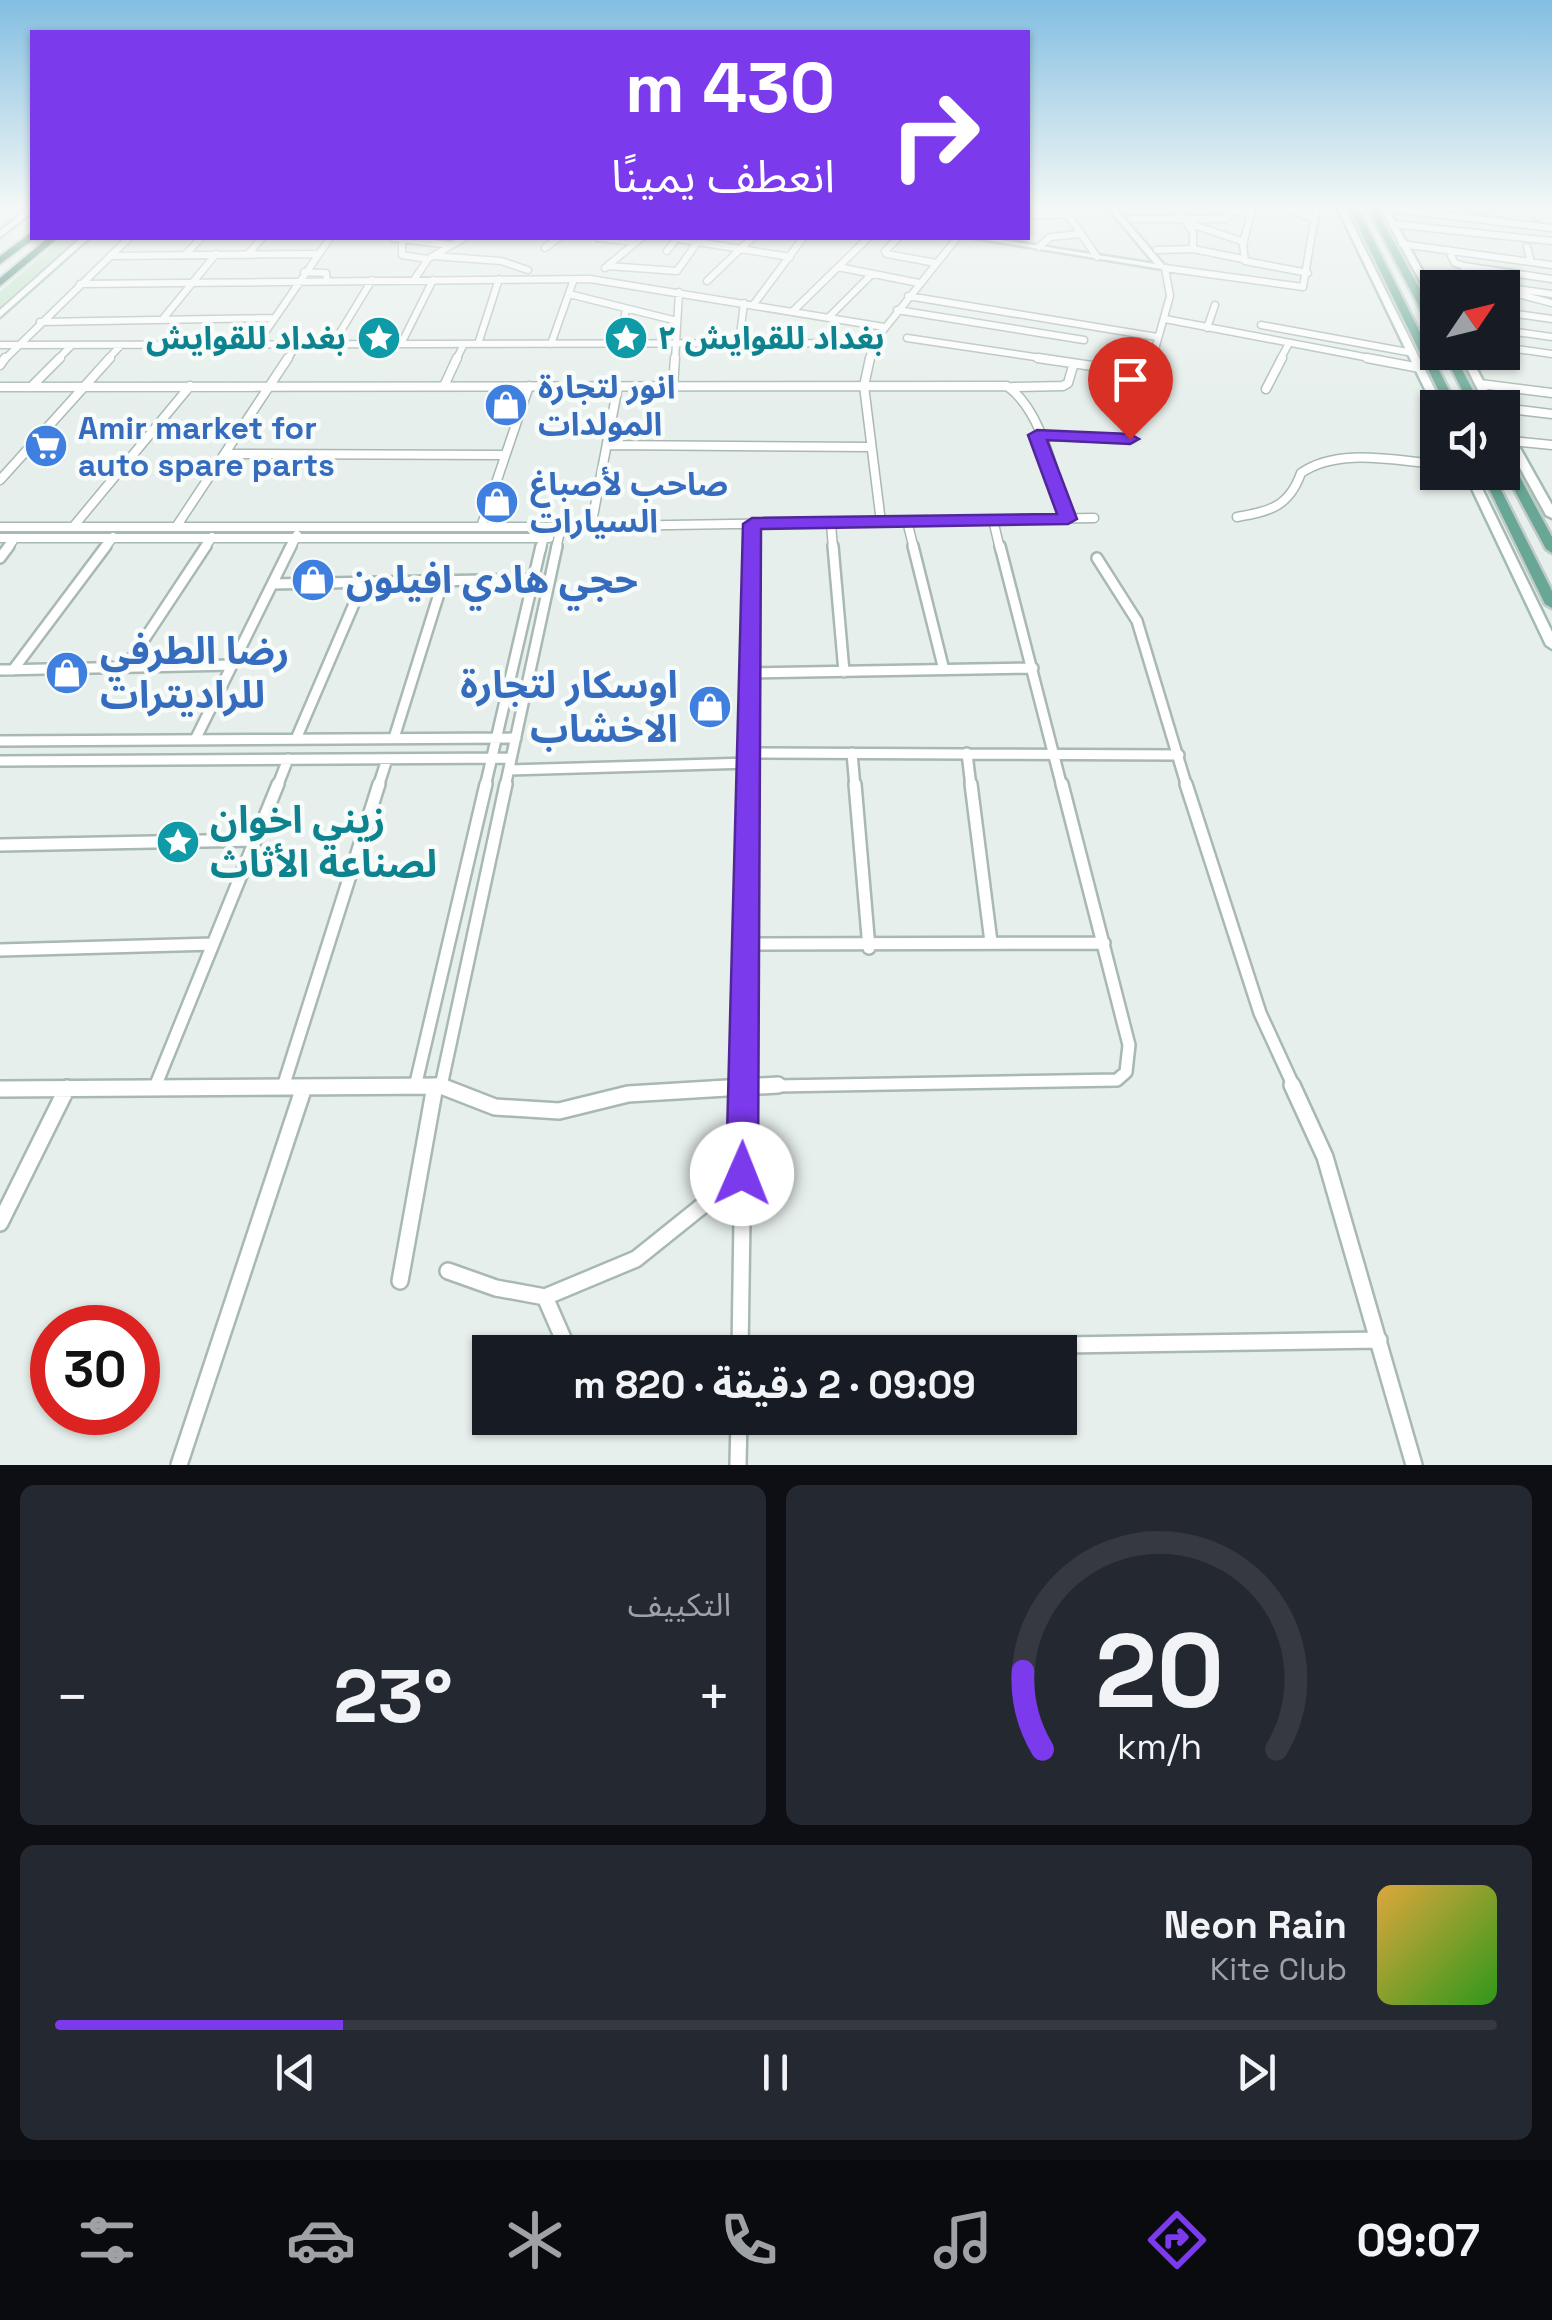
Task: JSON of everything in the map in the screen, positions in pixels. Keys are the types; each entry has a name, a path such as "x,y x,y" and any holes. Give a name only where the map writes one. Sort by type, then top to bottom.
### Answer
{"main road":[{"path":"1388,277 1444,390"},
{"path":"1407,277 1420,301"},
{"path":"1401,304 1420,307"},
{"path":"1410,322 1420,324"},
{"path":"1520,489 1552,549"},
{"path":"1495,490 1552,604"}],"street":[{"path":"0,314 41,277"},
{"path":"0,365 15,345 87,277"},
{"path":"162,320 197,277"},
{"path":"257,344 300,277"},
{"path":"754,304 774,277"},
{"path":"794,311 828,277"},
{"path":"830,317 869,277"},
{"path":"890,277 919,283"},
{"path":"881,522 864,386 873,343 924,277"},
{"path":"1144,392 1173,287 1169,277"},
{"path":"1224,277 1302,287 1306,277"},
{"path":"1258,277 1259,283"},
{"path":"1374,277 1420,368"},
{"path":"478,344 498,279"},
{"path":"80,284 574,279 679,292 884,327"},
{"path":"551,344 574,279"},
{"path":"333,344 372,280"},
{"path":"401,344 434,280"},
{"path":"1520,290 1552,294"},
{"path":"673,386 679,292"},
{"path":"569,294 677,322"},
{"path":"908,296 1158,337"},
{"path":"1520,296 1552,303"},
{"path":"739,343 744,303"},
{"path":"1207,328 1215,305"},
{"path":"620,343 626,308"},
{"path":"897,310 1084,340"},
{"path":"1520,315 1552,320"},
{"path":"40,322 274,318"},
{"path":"1165,319 1420,368"},
{"path":"1262,325 1412,353"},
{"path":"1081,350 1088,326"},
{"path":"1520,333 1552,337"},
{"path":"906,338 1146,374"},
{"path":"0,345 873,343"},
{"path":"176,527 228,454 297,344"},
{"path":"444,386 464,344"},
{"path":"31,386 72,345"},
{"path":"0,480 120,345"},
{"path":"1266,389 1288,345"},
{"path":"1520,350 1552,354"},
{"path":"0,386 1012,387 1066,385 1073,366"},
{"path":"1472,370 1484,390"},
{"path":"1480,384 1552,393"},
{"path":"73,527 190,386"},
{"path":"481,527 529,386"},
{"path":"592,527 618,386"},
{"path":"1012,387 1032,414 1068,519"},
{"path":"1520,411 1552,414"},
{"path":"1037,435 1130,439"},
{"path":"1520,443 1552,445"},
{"path":"607,445 869,447"},
{"path":"228,454 503,455"},
{"path":"1520,457 1552,515"},
{"path":"1237,517 1286,504 1296,492 1304,469 1317,462 1420,464"},
{"path":"1479,490 1552,645"},
{"path":"0,538 295,538 560,533 592,527 1094,518"},
{"path":"0,1088 438,1086 495,1106 559,1111 628,1094 744,1085 1116,1080 1126,1072 1130,1045 993,520"},
{"path":"907,522 944,670"},
{"path":"831,523 844,672"},
{"path":"740,1335 752,524"},
{"path":"0,527 481,527 544,533"},
{"path":"195,740 300,527"},
{"path":"415,1086 544,533"},
{"path":"400,1281 438,1086 560,533"},
{"path":"126,667 212,537"},
{"path":"0,558 16,538"},
{"path":"13,670 113,538"},
{"path":"1097,558 1137,622 1260,1014 1330,1168 1414,1465"},
{"path":"272,584 550,579"},
{"path":"394,738 442,581"},
{"path":"296,739 363,583"},
{"path":"517,649 535,648"},
{"path":"0,670 232,665"},
{"path":"750,673 1032,668"},
{"path":"0,741 516,738"},
{"path":"0,760 492,758 510,764 852,752 1180,755"},
{"path":"852,752 870,948"},
{"path":"967,752 991,942"},
{"path":"156,1088 288,759"},
{"path":"283,1087 387,759"},
{"path":"0,845 255,840"},
{"path":"746,944 870,948 991,942 1104,943"},
{"path":"0,950 214,944"},
{"path":"179,1465 304,1087"},
{"path":"0,1222 67,1088"},
{"path":"448,1270 496,1288 544,1298 636,1258 742,1174"},
{"path":"544,1298 561,1335"},
{"path":"1077,1345 1380,1340"},
{"path":"738,1465 739,1435"}],"green space":[{"path":"17,277 32,277 0,306 0,292"}],"place":[{"name":"بغداد للقوايش","path":"379,338"},
{"name":"بغداد للقوايش ٢","path":"626,338"},
{"name":"انور لتجارة المولدات","path":"506,405"},
{"name":"Amir market for auto spare parts","path":"46,446"},
{"name":"صاحب لأصباغ السيارات","path":"497,502"},
{"name":"حجي هادي افيلون","path":"313,580"},
{"name":"رضا الطرفي للراديترات","path":"67,673"},
{"name":"اوسكار لتجارة الاخشاب","path":"710,707"},
{"name":"زيني اخوان لصناعة الأثاث","path":"178,842"}],"route":[{"path":"742,1174 752,524 1068,519 1037,435 1130,439"}]}
